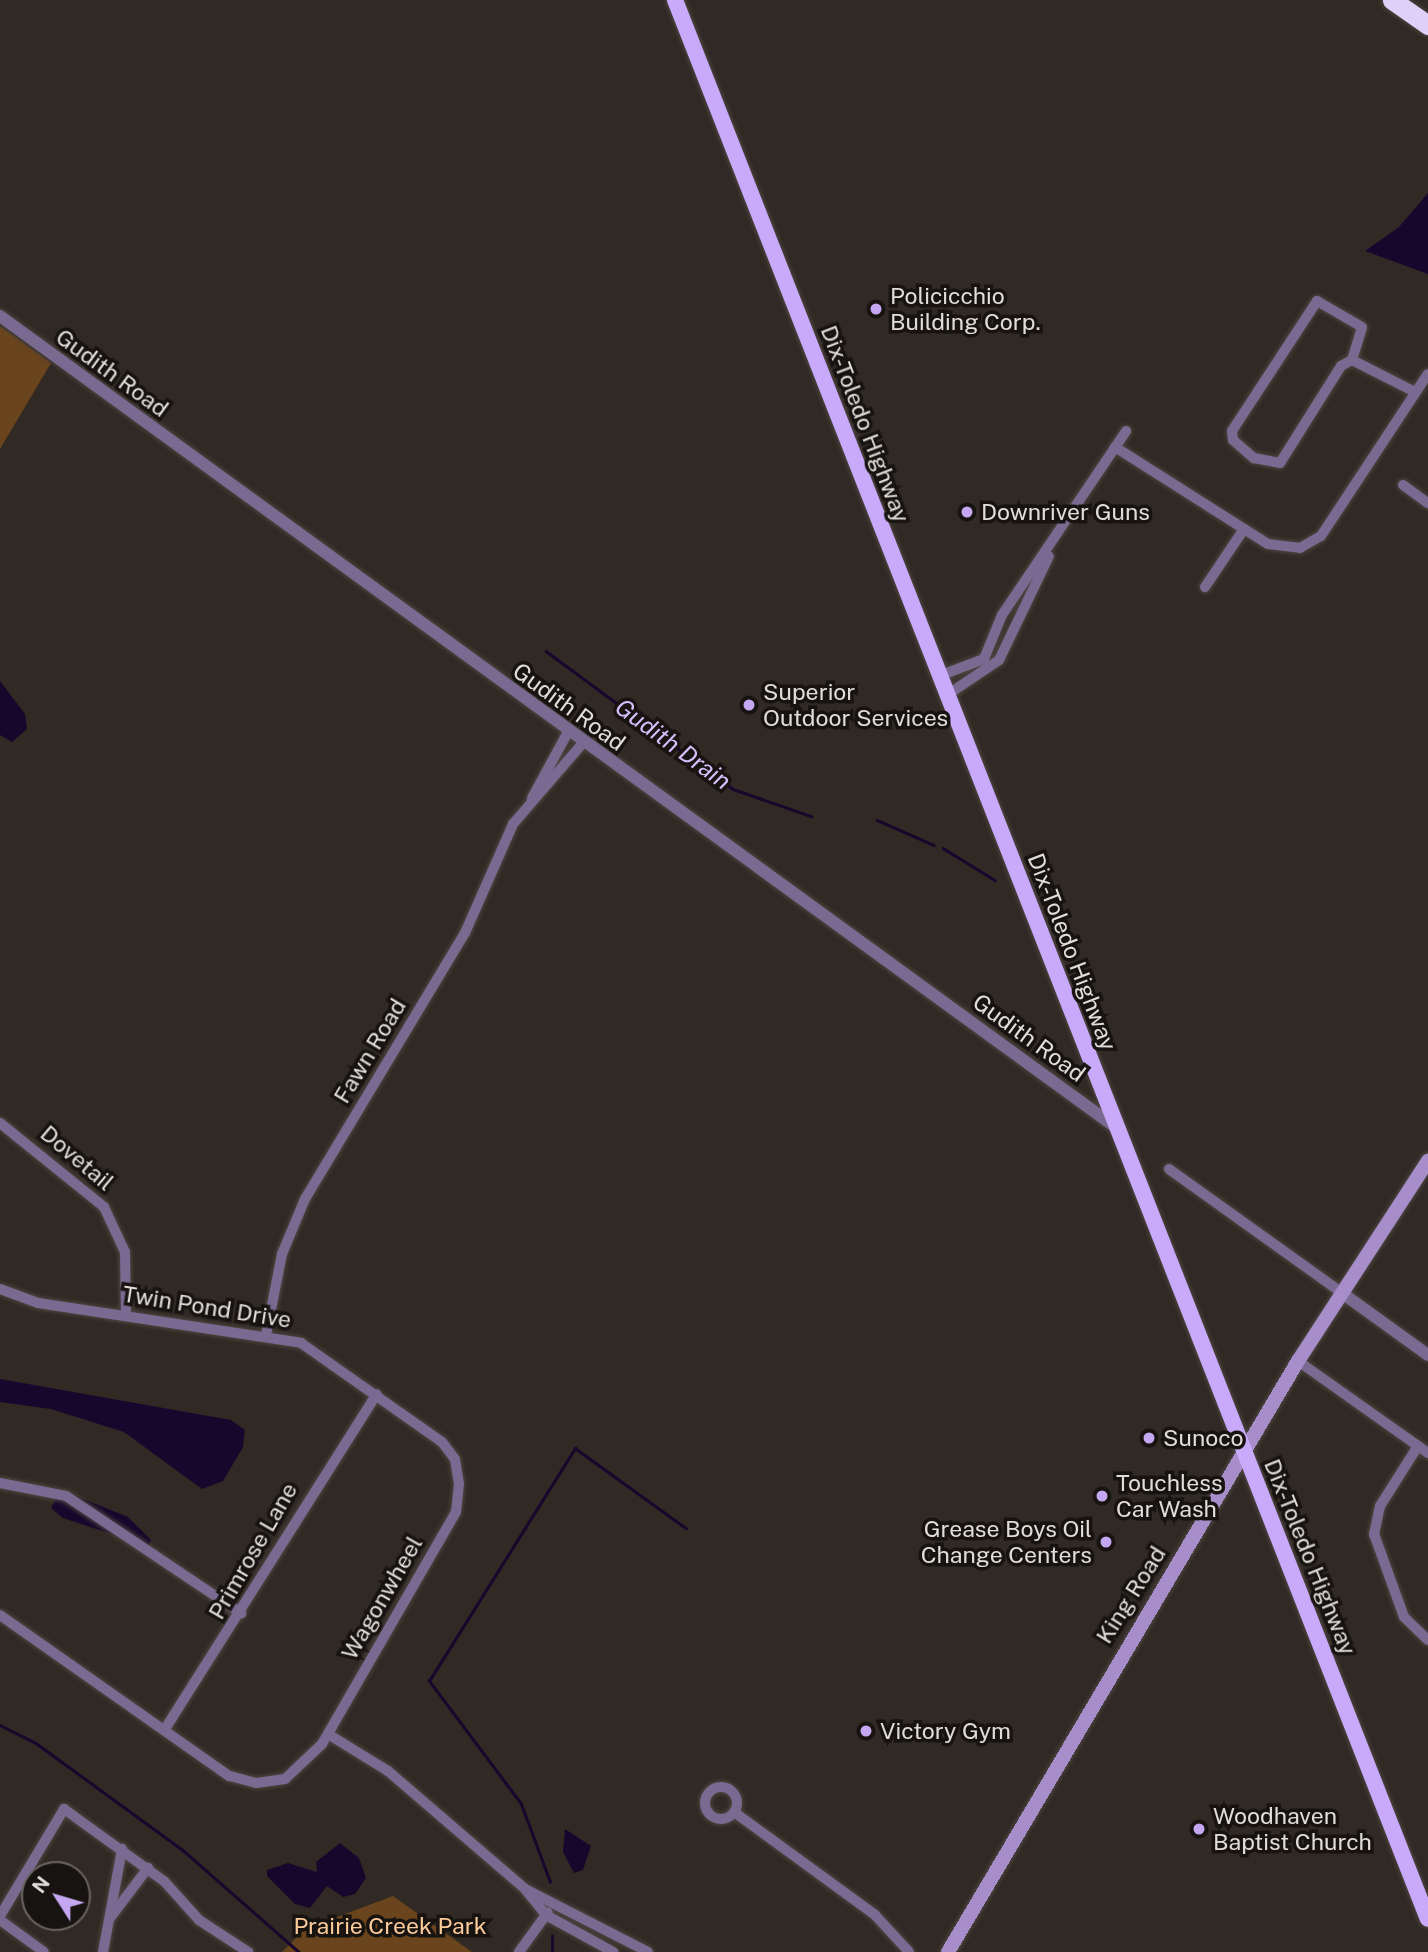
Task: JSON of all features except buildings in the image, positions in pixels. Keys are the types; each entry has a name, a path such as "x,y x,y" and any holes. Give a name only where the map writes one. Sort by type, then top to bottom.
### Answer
{"highway":[{"path":"1392,0 1428,25"}],"main road":[{"name":"Dix-Toledo Highway","path":"675,0 1428,1919"},
{"name":"King Road","path":"948,1952 1298,1362 1428,1161"}],"street":[{"path":"1317,301 1362,327 1352,360 1341,366 1280,463 1254,458 1233,440 1232,431 1317,301"},
{"name":"Gudith Road","path":"0,316 583,743 1116,1128"},
{"path":"1352,360 1415,392"},
{"path":"1115,447 1244,529 1289,549 1321,536 1428,374"},
{"path":"939,676 984,659 999,621 1025,590 1126,431"},
{"path":"1403,485 1428,503"},
{"path":"1205,587 1244,529"},
{"path":"947,695 985,675 999,660 1025,590"},
{"path":"999,621 1011,626"},
{"name":"Fawn Road","path":"266,1335 282,1254 305,1199 465,933 504,841 532,798 568,732"},
{"name":"Fawn Road","path":"532,798 583,743"},
{"name":"Dovetail","path":"0,1123 104,1207 125,1252 126,1315"},
{"path":"1169,1169 1428,1355"},
{"name":"Twin Pond Drive","path":"0,1289 38,1303 266,1335 313,1349 377,1394 455,1459"},
{"path":"1298,1362 1428,1452"},
{"name":"Primrose Lane","path":"166,1729 241,1613 338,1447 377,1394"},
{"path":"1418,1446 1380,1506 1374,1534 1404,1617 1428,1640"},
{"name":"Wagonwheel","path":"0,1615 166,1729 229,1776 256,1783 290,1777 318,1750 456,1512 455,1459"},
{"path":"0,1482 66,1496 241,1613"},
{"path":"328,1734 388,1771 525,1889 546,1915 613,1952"},
{"path":"44,1952 0,1918 64,1809 148,1868 199,1920 248,1952"},
{"path":"734,1812 875,1915 909,1952"},
{"path":"103,1952 122,1849"},
{"path":"110,1918 148,1868"},
{"path":"525,1889 556,1901 646,1952"},
{"path":"519,1952 556,1901"}],"green space":[{"path":"0,326 51,363 0,449"},
{"name":"Prairie Creek Park","path":"393,1896 472,1952 282,1952 305,1929"}],"shaded area":[{"path":"1428,193 1428,274 1365,251 1399,227"},
{"path":"0,681 25,714 27,729 12,742 0,735"},
{"path":"0,1379 231,1420 245,1430 243,1447 223,1481 202,1489 124,1432 51,1409 0,1402"},
{"path":"61,1490 128,1517 151,1540 148,1546 63,1518 51,1508"},
{"path":"565,1829 591,1846 583,1870 574,1873 563,1852"},
{"path":"340,1843 359,1858 366,1878 355,1894 343,1897 327,1886 310,1908 295,1904 267,1876 267,1870 288,1863 317,1872 316,1862"}],"waterway":[{"name":"Gudith Drain","path":"546,651 733,789 811,816"},
{"name":"Gudith Drain","path":"877,820 934,845"},
{"name":"Gudith Drain","path":"943,848 995,880"},
{"path":"550,1882 521,1804 429,1681 575,1448 686,1528"},
{"path":"0,1725 36,1743 184,1851 299,1952"},
{"path":"552,1936 552,1952"}],"place":[{"name":"Policicchio Building Corp.","path":"876,309"},
{"name":"Downriver Guns","path":"967,512"},
{"name":"Superior Outdoor Services","path":"749,705"},
{"name":"Sunoco","path":"1149,1438"},
{"name":"Touchless Car Wash","path":"1102,1496"},
{"name":"Grease Boys Oil Change Centers","path":"1106,1542"},
{"name":"Victory Gym","path":"866,1731"},
{"name":"Woodhaven Baptist Church","path":"1199,1829"}]}
